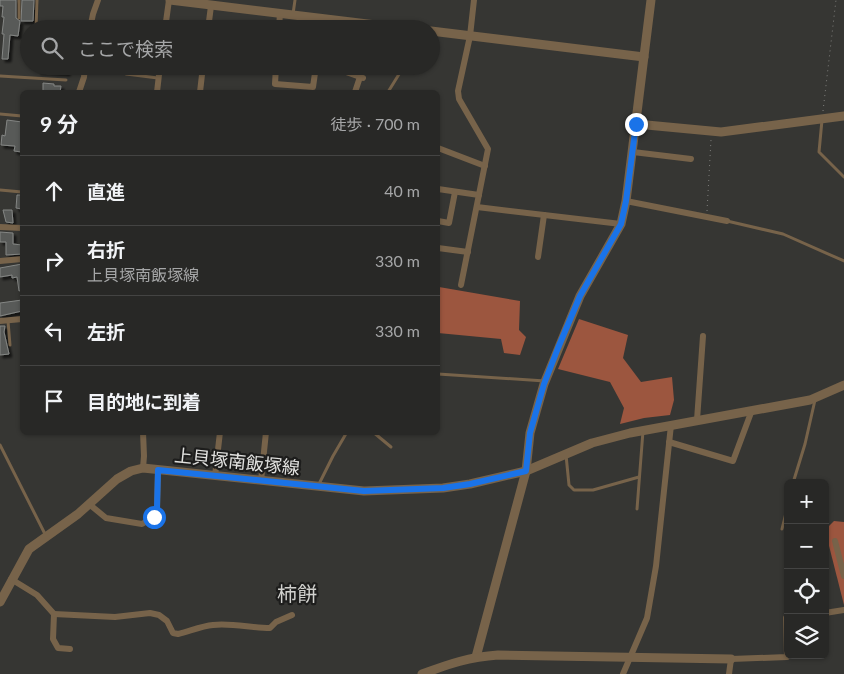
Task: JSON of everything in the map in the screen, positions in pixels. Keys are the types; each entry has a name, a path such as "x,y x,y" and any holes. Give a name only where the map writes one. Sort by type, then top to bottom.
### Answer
{"street":[{"path":"92,20 98,0"},
{"path":"167,20 170,0 338,20"},
{"path":"461,285 488,150 459,99 458,91 470,36 474,0"},
{"path":"476,656 526,471 530,433 545,381 580,296 621,224 633,152 651,0"},
{"path":"209,20 211,6"},
{"path":"280,13 280,20"},
{"path":"440,32 644,57"},
{"path":"80,90 84,75"},
{"path":"157,90 159,75"},
{"path":"200,90 202,75"},
{"path":"275,75 274,84 313,87 315,75"},
{"path":"353,75 361,78 356,90"},
{"path":"636,124 712,132 844,116"},
{"path":"440,149 484,166"},
{"path":"633,152 691,159"},
{"path":"440,189 479,195"},
{"path":"440,221 449,223 456,192"},
{"path":"626,201 727,221"},
{"path":"477,207 621,224"},
{"path":"538,257 544,215"},
{"path":"0,227 20,228"},
{"path":"440,248 468,252"},
{"path":"0,261 20,259"},
{"path":"0,322 20,319"},
{"path":"697,420 703,336"},
{"name":"上貝塚南飯塚線","path":"0,602 29,549 89,504 117,479 130,471 143,468 364,491 443,488 526,471 592,443 643,430 810,400 844,385"},
{"path":"669,442 733,461 752,410"},
{"path":"623,674 647,618 656,566 671,425"},
{"path":"143,468 144,435"},
{"path":"215,476 220,435"},
{"path":"260,481 266,435"},
{"path":"89,504 106,518 142,524 154,517 157,509 158,470"},
{"path":"835,541 844,576"},
{"path":"11,579 37,596 54,614 54,639 58,648 70,649"},
{"path":"829,612 844,610"},
{"path":"54,614 115,617 150,613 159,615 168,621 173,633 178,634 211,625 234,624 252,628 270,628 276,622 292,615"},
{"path":"422,674 476,656 731,659 784,657"},
{"path":"729,674 731,659"}],"lane":[{"path":"19,0 19,18"},
{"path":"36,20 37,0"},
{"path":"293,15 295,0"},
{"path":"134,75 159,78"},
{"path":"389,90 399,75"},
{"path":"0,76 66,80"},
{"path":"0,114 20,116"},
{"path":"822,119 819,152 844,177"},
{"path":"0,190 20,192"},
{"path":"727,221 783,234 844,261"},
{"path":"8,321 10,345"},
{"path":"440,374 545,381"},
{"path":"794,479 816,397"},
{"path":"637,509 643,430"},
{"path":"318,486 345,435"},
{"path":"377,435 391,447"},
{"path":"0,445 46,536"},
{"path":"566,454 569,485 574,490 593,490 639,478"},
{"path":"782,528 784,520"}],"path":[{"path":"822,119 836,0"},
{"path":"707,217 712,132"}],"shaded area":[{"path":"440,287 520,301 519,330 526,337 520,355 504,353 501,339 440,333"},
{"path":"579,319 628,335 623,358 641,382 672,377 674,400 670,415 644,418 620,424 624,408 610,382 558,369"},
{"path":"834,521 844,522 844,605 829,546 829,526"}],"building":[{"path":"0,0 16,0 16,18 20,21 18,36 10,35 8,59 2,59 4,17 2,17 3,6 0,6"},
{"path":"22,0 34,0 33,20 21,20"},
{"path":"43,83 61,86 60,90 43,90"},
{"path":"7,120 20,122 20,152 14,151 15,146 1,145 2,135 5,136"},
{"path":"17,195 20,195 20,209 16,208"},
{"path":"3,210 12,210 13,223 6,222"},
{"path":"0,232 13,233 13,244 20,245 20,254 6,255 6,242 0,242"},
{"path":"20,264 20,291 17,277 12,278 12,275 0,277 0,268"},
{"path":"20,300 20,311 0,316 0,303"},
{"path":"0,326 5,326 4,332 9,354 0,355"}],"district":[{"name":"柿餅","path":"297,594"}],"route":[{"path":"154,517 157,509 158,470 364,491 443,488 526,471 530,433 544,384 580,296 621,224 626,201 636,124"}]}
